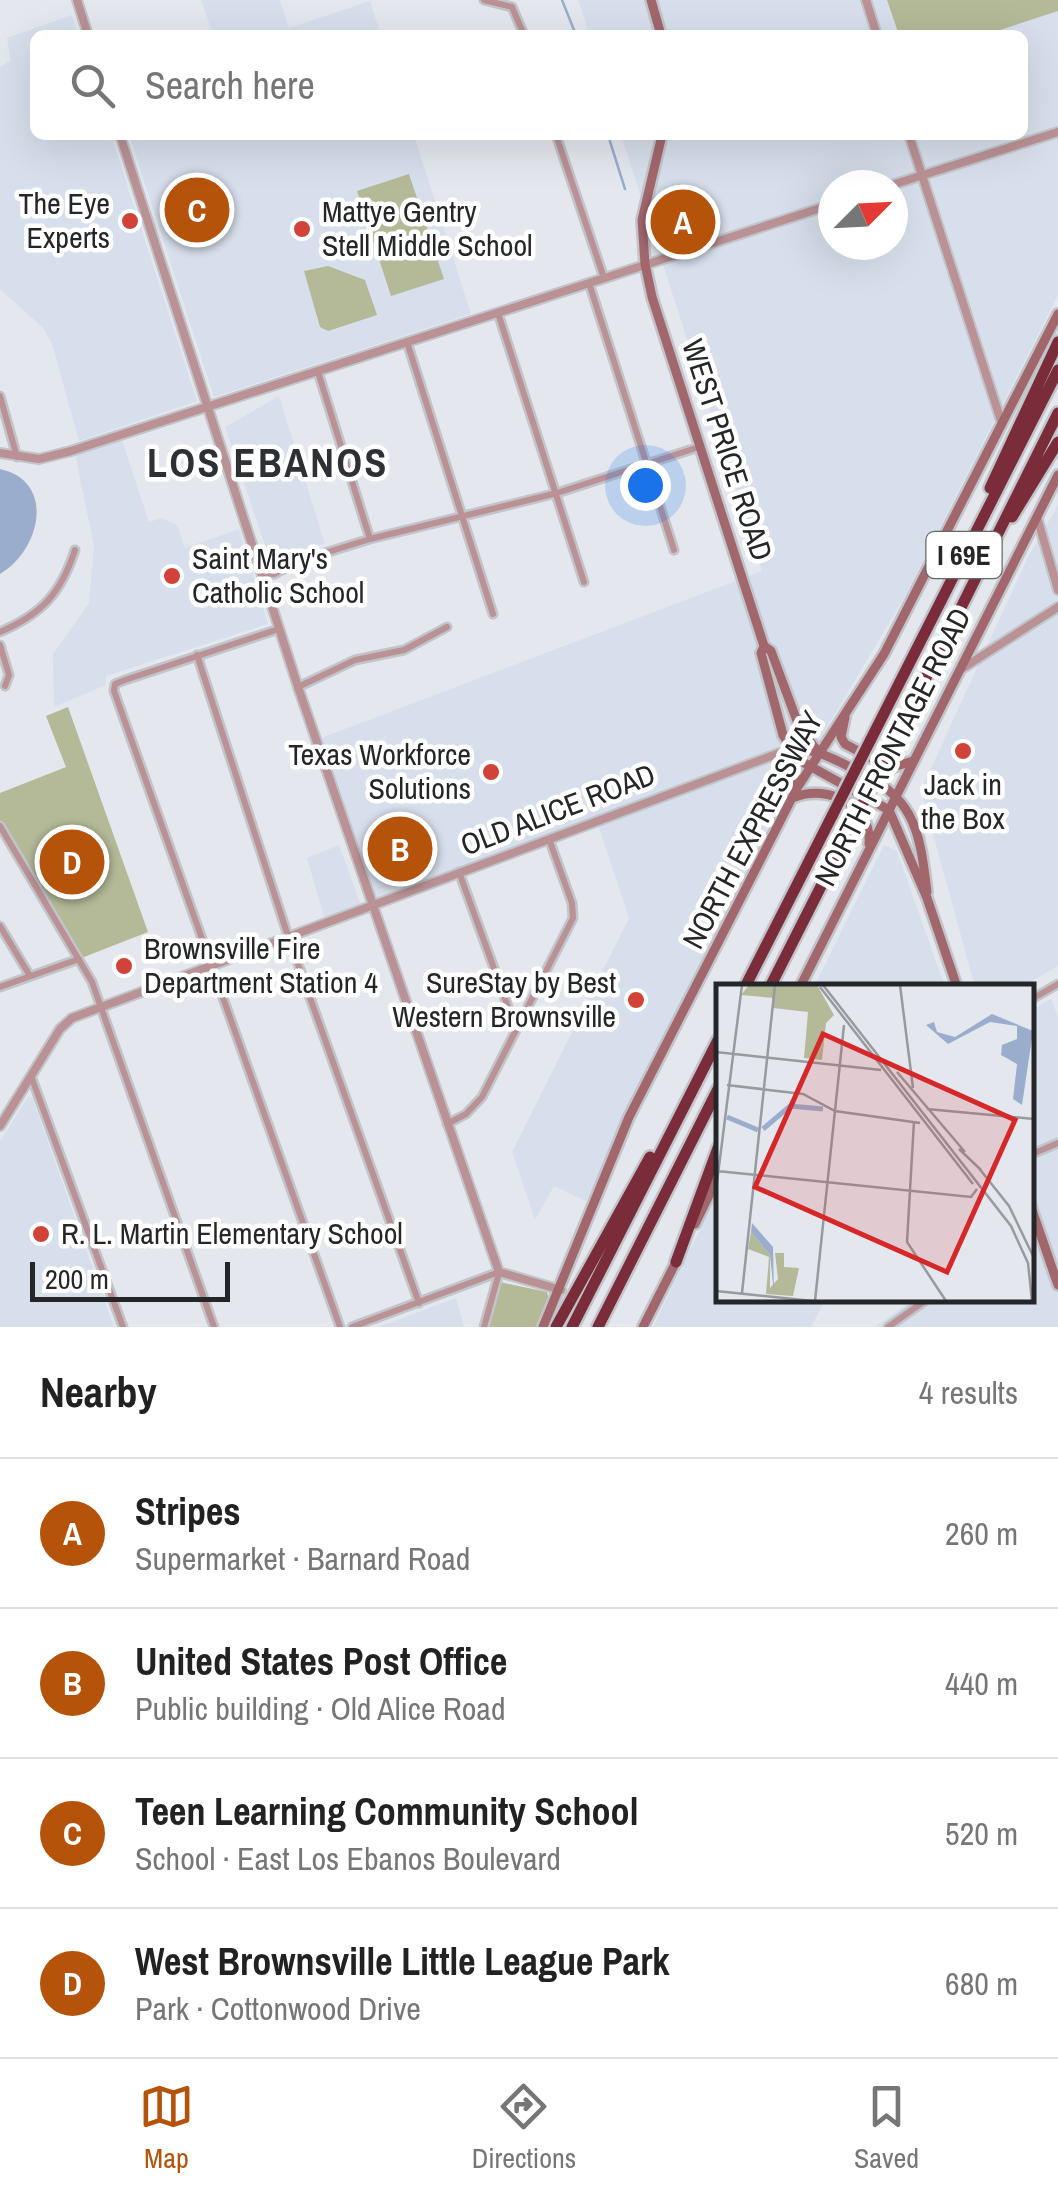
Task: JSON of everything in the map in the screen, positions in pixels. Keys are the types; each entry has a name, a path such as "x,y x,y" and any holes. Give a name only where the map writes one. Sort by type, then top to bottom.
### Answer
{"highway":[{"path":"968,546 986,496 1058,342"},
{"name":"NORTH EXPRESSWAY","path":"747,984 1058,370"},
{"name":"I 69E","path":"772,984 1058,414"},
{"path":"982,562 1058,442"},
{"path":"779,984 810,908"},
{"path":"572,1327 716,1044"},
{"path":"556,1327 704,1068"},
{"path":"598,1327 716,1093"},
{"path":"676,1262 716,1153"}],"main road":[{"path":"651,0 660,30"},
{"name":"WEST PRICE ROAD","path":"661,140 642,220 645,264 764,646 761,653 790,748 810,767 888,810"},
{"name":"NORTH EXPRESSWAY","path":"543,1327 630,1118 810,767 897,630 1058,314"},
{"name":"NORTH FRONTAGE ROAD","path":"802,984 1058,475"},
{"path":"764,646 771,651 800,729 819,752"},
{"path":"846,710 841,732 845,744 890,768 914,760"},
{"path":"868,852 870,830 863,812 823,792 796,793 790,748 819,752 897,794 915,831"},
{"path":"908,773 906,792 927,898"},
{"path":"888,810 927,898 956,984"},
{"path":"643,1327 716,1181"},
{"path":"1033,1222 1058,1285"}],"street":[{"path":"77,0 86,30"},
{"path":"484,0 512,6 522,30"},
{"path":"866,0 875,30"},
{"path":"908,180 1058,132"},
{"path":"122,140 370,905 500,1272 484,1327"},
{"path":"558,140 604,278"},
{"path":"911,140 1002,424"},
{"path":"0,453 49,457 818,209"},
{"path":"589,283 674,550"},
{"path":"498,312 584,582"},
{"path":"407,342 492,614"},
{"path":"318,372 370,539"},
{"path":"0,396 17,457"},
{"path":"264,572 271,563 289,558 299,561 370,539 556,493 699,446"},
{"path":"1037,517 1058,590"},
{"path":"0,632 48,604 64,580 75,550"},
{"path":"960,670 1058,607"},
{"path":"298,687 354,660 404,650 447,627"},
{"path":"279,628 113,687 340,1327"},
{"path":"0,645 9,675 5,686"},
{"path":"197,655 288,936 419,1303"},
{"name":"OLD ALICE ROAD","path":"0,1126 66,1022 790,748"},
{"path":"0,826 79,959 101,1006 214,1327"},
{"path":"446,1124 477,1104 574,911 549,839"},
{"path":"460,872 516,1029"},
{"path":"0,926 30,976"},
{"path":"0,987 79,959"},
{"path":"1033,998 1058,984"},
{"path":"30,1075 122,1327"},
{"path":"1033,1154 1058,1143"},
{"path":"352,1327 500,1272 561,1290"},
{"path":"888,1327 923,1302"}],"shaded area":[{"path":"201,0 280,0 289,28 370,1 379,30 211,30"},
{"path":"578,0 887,0 897,30 588,30"},
{"path":"1058,11 1058,295 905,596 789,791 586,1201 554,1186 535,1220 512,1152 629,918 595,816 374,898 321,738 762,571 623,140 1028,140 1028,30 1000,30"},
{"path":"72,15 76,30 30,30 30,140 113,140 197,401 79,441 52,344 43,328 0,289 0,67 10,61 7,38"},
{"name":"Mattye Gentry Stell Middle School","path":"131,140 416,140 471,314 214,397"},
{"path":"279,396 325,544 270,560 225,427"},
{"name":"Saint Mary's Catholic School","path":"122,440 149,522 161,518 177,525 185,548 239,529 268,624 106,676 106,685 54,707 53,654 89,603 94,546 75,454"},
{"path":"1058,505 1058,966 1026,984 974,984 921,790 1027,559"},
{"path":"339,845 361,905 324,917 307,858"},
{"path":"884,845 897,851 944,984 815,984"},
{"path":"1051,999 1058,1017 1058,1327 875,1327 909,1302 1033,1302 1033,1009"},
{"name":"R. L. Martin Elementary School","path":"28,1097 32,1097 114,1327 0,1327 0,1141"},
{"path":"716,1196 716,1302 824,1302 811,1327 653,1327"},
{"path":"456,1298 464,1327 378,1327"}],"green space":[{"path":"887,0 1058,0 1058,11 1000,30 897,30"},
{"path":"409,174 444,279 391,296 357,191"},
{"path":"328,266 365,280 377,315 328,331 320,327 304,271"},
{"path":"68,707 148,932 79,959 0,826 0,793 66,767 46,716"},
{"path":"500,1282 547,1292 550,1304 538,1327 489,1327"}],"water":[{"path":"0,469 18,476 29,487 36,517 25,549 0,574"}],"waterway":[{"path":"562,0 574,30"},
{"path":"610,140 625,189"}],"place":[{"name":"Teen Learning Community School","path":"197,210"},
{"name":"The Eye Experts","path":"130,221"},
{"name":"Stripes","path":"683,222"},
{"name":"Mattye Gentry Stell Middle School","path":"302,229"},
{"name":"Saint Mary's Catholic School","path":"172,576"},
{"name":"Jack in the Box","path":"963,751"},
{"name":"Texas Workforce Solutions","path":"491,772"},
{"name":"United States Post Office","path":"400,849"},
{"name":"West Brownsville Little League Park","path":"72,862"},
{"name":"Brownsville Fire Department Station 4","path":"124,966"},
{"name":"SureStay by Best Western Brownsville","path":"636,1000"},
{"name":"R. L. Martin Elementary School","path":"41,1234"}],"district":[{"name":"LOS EBANOS","path":"268,463"}]}
